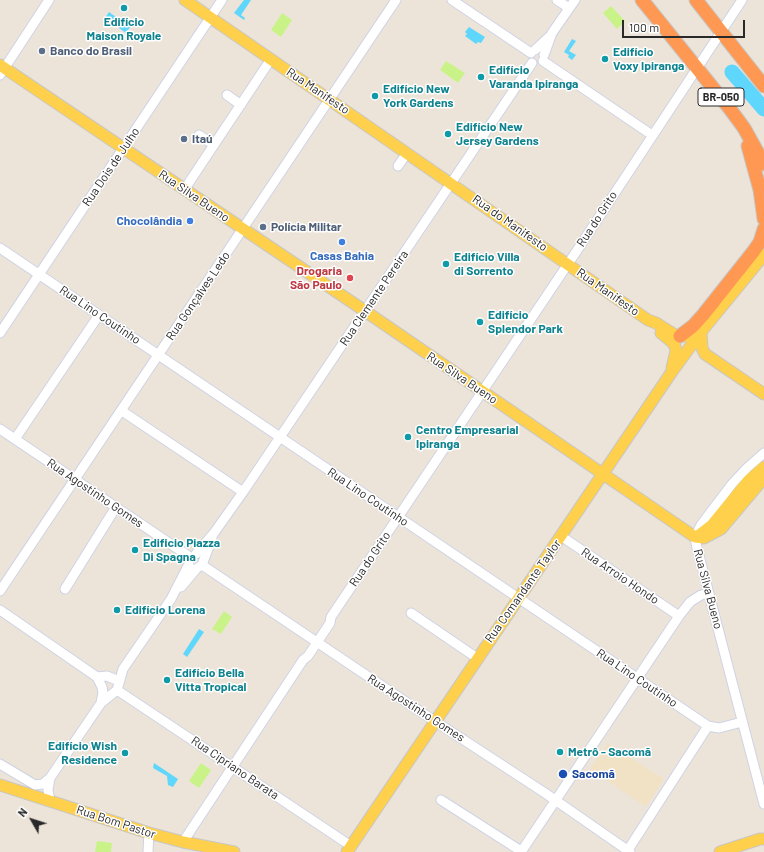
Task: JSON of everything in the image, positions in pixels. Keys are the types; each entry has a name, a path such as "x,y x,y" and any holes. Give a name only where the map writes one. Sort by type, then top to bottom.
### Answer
{"highway":[{"name":"BR-050","path":"642,0 700,64 744,128 764,164"},
{"name":"BR-050","path":"696,0 763,83"},
{"path":"744,128 760,190 764,219"},
{"path":"680,336 693,326 703,315 754,252 760,242 764,229"}],"main road":[{"name":"Rua Manifesto","path":"185,0 451,182"},
{"name":"Rua Silva Bueno","path":"2,70 365,311 695,537"},
{"name":"Rua do Manifesto","path":"451,182 568,264"},
{"name":"Rua Comandante Taylor","path":"349,849 671,373 702,330 764,255"},
{"name":"Rua Manifesto","path":"568,264 648,320 680,336"},
{"name":"Rua Manifesto","path":"648,320 675,346 676,351 671,373"},
{"path":"680,336 692,335 702,330 702,348 705,354 764,394"},
{"path":"695,537 707,530 712,525 748,481 764,467"},
{"path":"695,537 704,538 720,528 731,518 764,478"},
{"name":"Rua Bom Pastor","path":"0,785 150,833 183,842 234,852"},
{"path":"720,852 763,836"}],"street":[{"path":"2,70 49,0"},
{"name":"Rua Dois de Julho","path":"0,333 222,0"},
{"name":"Rua Gonçalves Ledo","path":"0,591 396,0"},
{"path":"452,0 533,51 541,51 543,58 652,135"},
{"path":"557,0 569,8"},
{"path":"552,33 543,58 536,64 532,63 529,58 533,51 552,33 575,0"},
{"name":"Rua do Grito","path":"183,842 314,641 330,623 331,617 568,264 742,0"},
{"path":"184,190 271,60"},
{"name":"Rua Clemente Pereira","path":"116,683 123,669 214,533 244,492 532,63"},
{"path":"227,95 241,105"},
{"path":"199,135 214,145"},
{"path":"398,166 407,152"},
{"name":"Rua Lino Coutinho","path":"0,248 708,726"},
{"path":"15,439 99,315"},
{"path":"122,411 244,492"},
{"name":"Rua Agostinho Gomes","path":"0,429 314,641 556,800 629,851"},
{"path":"695,537 701,525 732,484 746,468 764,453"},
{"path":"64,589 116,507"},
{"name":"Rua Arroio Hondo","path":"561,536 679,616"},
{"name":"Rua Silva Bueno","path":"695,537 764,804"},
{"path":"440,800 521,852 679,616 690,602 701,595 709,593"},
{"path":"0,610 97,677 116,683 101,702 50,778 43,784 35,785 0,764"},
{"path":"411,614 477,658"},
{"path":"97,677 103,693 101,702"},
{"name":"Rua Cipriano Barata","path":"116,683 349,849"},
{"path":"629,851 708,726 719,728 742,722"},
{"path":"50,778 48,790 50,801"},
{"path":"148,852 150,833"}],"shaded area":[{"path":"608,743 664,779 646,807 590,769"}],"green space":[{"path":"611,6 625,21 617,29 603,13"},
{"path":"282,13 292,20 281,37 271,30"},
{"path":"446,61 465,73 458,83 440,70"},
{"path":"224,611 232,617 221,634 212,629"},
{"path":"201,763 211,770 199,788 189,781"},
{"path":"97,841 112,843 111,852 95,852"}],"water":[{"path":"244,0 251,0 241,15 245,18 244,20 234,13"},
{"path":"109,12 130,27 126,33 105,18"},
{"path":"469,27 485,37 481,43 478,42 476,44 465,36 467,34 465,32"},
{"path":"572,39 576,41 569,51 576,55 572,60 568,57 569,55 564,52"},
{"path":"199,629 204,632 187,657 183,654"},
{"path":"154,763 178,779 173,787 168,785 167,776 153,768"}],"waterway":[{"path":"732,72 764,109"}],"place":[{"name":"Edifício Maison Royale","path":"124,8"},
{"name":"Banco do Brasil","path":"42,51"},
{"name":"Edifício Voxy Ipiranga","path":"605,59"},
{"name":"Edifício Varanda Ipiranga","path":"481,77"},
{"name":"Edifício New York Gardens","path":"375,96"},
{"name":"Edifício New Jersey Gardens","path":"448,134"},
{"name":"Itaú","path":"184,139"},
{"name":"Chocolândia","path":"190,221"},
{"name":"Polícia Militar","path":"263,227"},
{"name":"Casas Bahia","path":"342,242"},
{"name":"Edifício Villa di Sorrento","path":"446,264"},
{"name":"Drogaria São Paulo","path":"350,278"},
{"name":"Edifício Splendor Park","path":"480,322"},
{"name":"Centro Empresarial Ipiranga","path":"408,437"},
{"name":"Edificio Piazza Di Spagna","path":"135,550"},
{"name":"Edifício Lorena","path":"117,610"},
{"name":"Edifício Bella Vitta Tropical","path":"167,680"},
{"name":"Metrô - Sacomã","path":"560,752"},
{"name":"Edifício Wish Residence","path":"125,753"},
{"name":"Sacomã","path":"563,774"}]}
